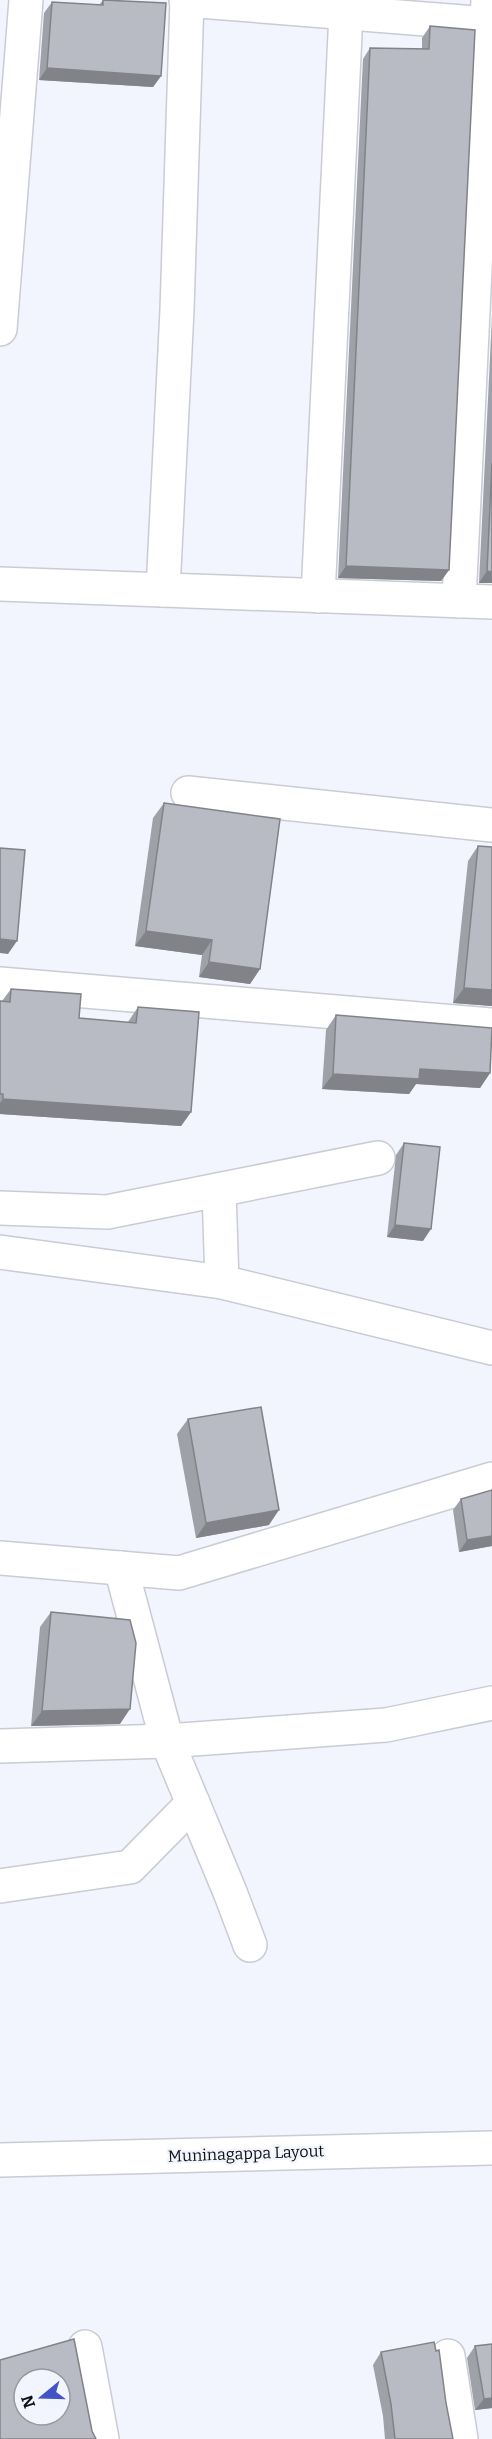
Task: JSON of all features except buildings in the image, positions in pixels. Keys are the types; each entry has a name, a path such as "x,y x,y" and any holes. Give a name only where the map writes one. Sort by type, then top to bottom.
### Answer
{"street":[{"path":"0,329 26,0"},
{"path":"163,590 177,310 187,0 304,5 346,13 488,12 459,601"},
{"path":"318,596 346,13"},
{"path":"0,584 492,603"},
{"path":"188,792 492,825"},
{"path":"0,984 492,1025"},
{"path":"0,1208 107,1212 378,1158"},
{"path":"219,1190 222,1282"},
{"path":"0,1252 222,1282 492,1348"},
{"path":"0,1558 179,1573 492,1479"},
{"path":"122,1568 167,1741 250,1945"},
{"path":"0,1746 167,1741 386,1725 492,1703"},
{"path":"0,1886 130,1866 193,1803"},
{"name":"Muninagappa Layout","path":"0,2160 492,2148"},
{"path":"85,2347 102,2439"},
{"path":"448,2356 460,2439"}]}
